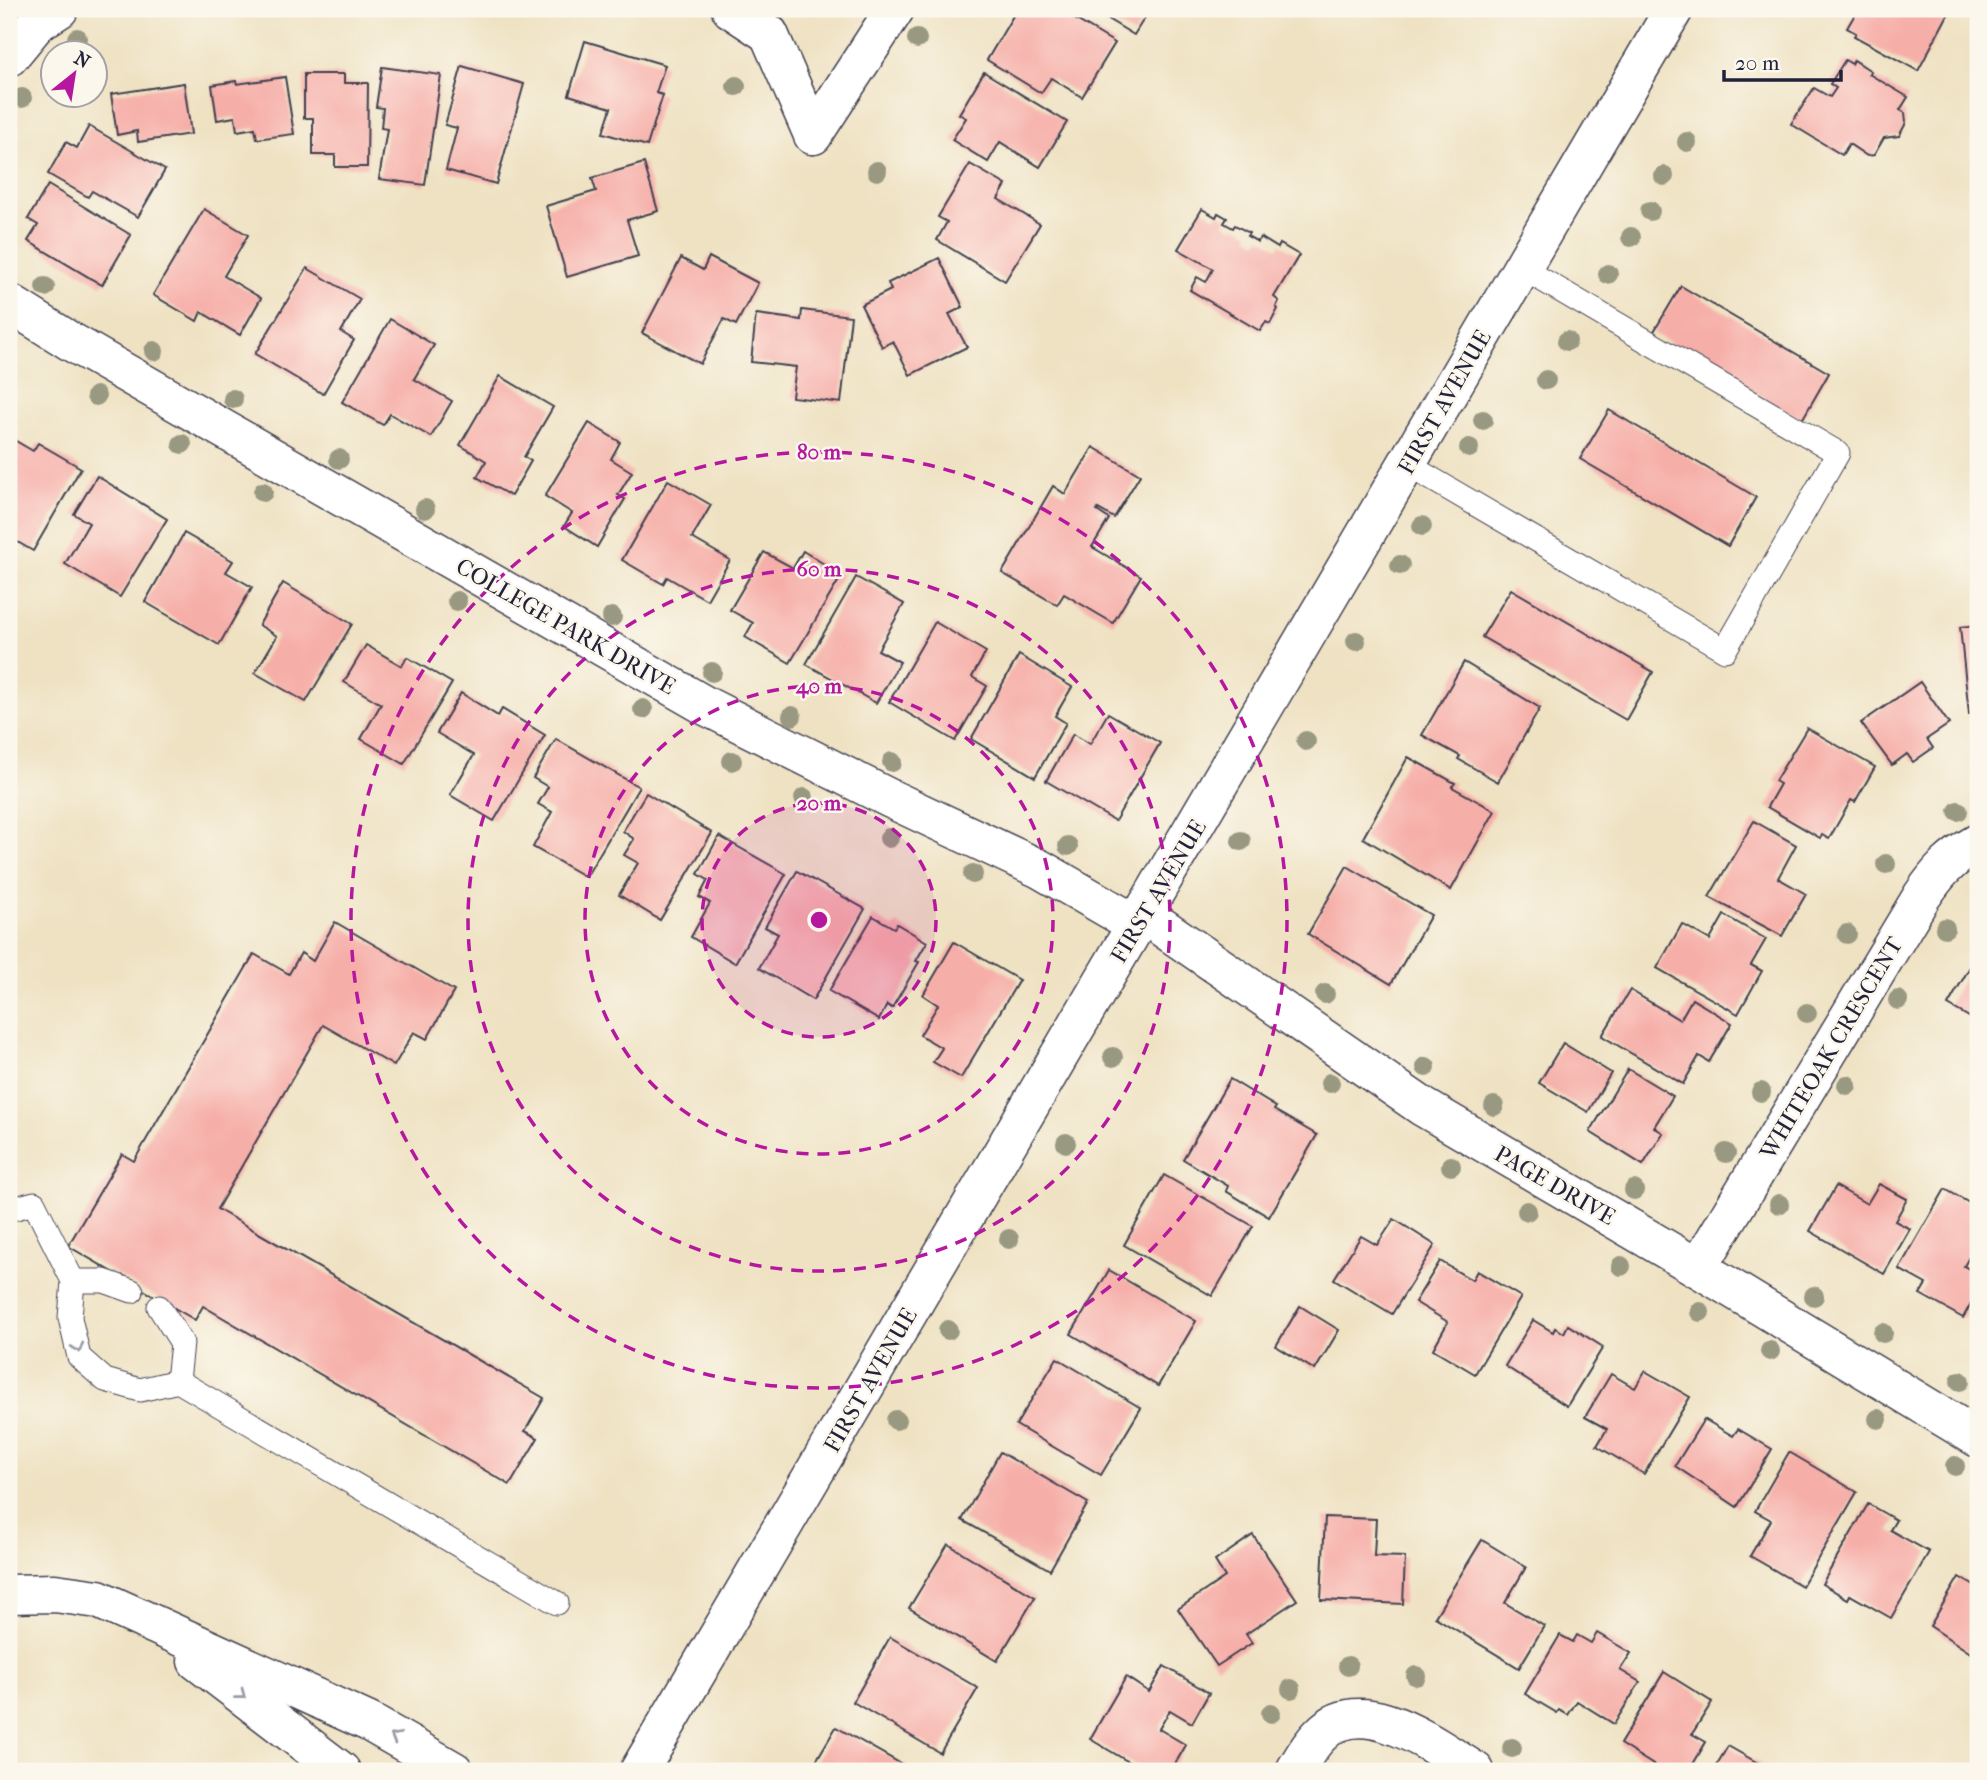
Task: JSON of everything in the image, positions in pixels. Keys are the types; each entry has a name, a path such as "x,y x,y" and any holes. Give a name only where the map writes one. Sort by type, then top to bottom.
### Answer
{"street":[{"path":"9,57 37,23 59,9"},
{"path":"730,9 769,34 813,135 895,9"},
{"name":"FIRST AVENUE","path":"639,1771 1674,9"},
{"name":"COLLEGE PARK DRIVE","path":"9,303 68,340 706,706 1140,920"},
{"name":"WHITEOAK CRESCENT","path":"1698,1268 1922,896 1940,870 1956,856 1978,843"},
{"name":"PAGE DRIVE","path":"1140,920 1423,1107 1698,1268 1978,1438"},
{"path":"9,1594 55,1593 98,1599 369,1722 454,1771"},
{"path":"149,1624 341,1771"},
{"path":"1295,1771 1321,1733 1344,1721 1363,1718 1386,1721 1475,1771"}],"lane":[{"path":"1408,465 1725,650 1838,453 1522,268"},
{"path":"9,1210 34,1203 73,1281 70,1318 79,1357 105,1380 140,1390 178,1381 557,1603"},
{"path":"73,1281 104,1282 132,1291"},
{"path":"159,1307 182,1343 178,1381"}],"building":[{"path":"1017,9 1058,9 1115,43 1082,97 1051,78 1041,93 987,60"},
{"path":"1091,9 1150,9 1134,35"},
{"path":"1858,9 1951,9 1918,71 1854,36 1856,33 1847,28"},
{"path":"585,41 665,65 656,93 663,95 647,146 603,133 611,108 569,95"},
{"path":"1845,60 1852,64 1854,60 1871,71 1869,74 1908,97 1900,110 1905,113 1906,123 1899,136 1884,138 1874,155 1867,156 1849,144 1842,155 1791,124 1814,88 1830,97 1836,88 1830,84"},
{"path":"462,66 524,84 496,184 446,170 457,128 445,125"},
{"path":"382,67 441,75 425,185 379,179 387,129 381,128 383,108 376,107"},
{"path":"984,72 1067,122 1040,167 1000,142 988,162 952,140 966,118 959,114"},
{"path":"304,74 344,74 344,83 368,83 367,167 335,167 335,155 313,155 313,118 304,118"},
{"path":"285,77 294,134 257,139 255,128 237,131 235,117 217,120 212,85"},
{"path":"184,83 191,134 138,142 137,131 117,135 111,94"},
{"path":"89,126 165,170 138,217 92,191 88,197 48,174 66,142 77,148"},
{"path":"644,163 658,211 627,220 638,256 567,277 546,206 596,191 592,178"},
{"path":"970,164 1006,185 998,199 1040,224 1005,281 937,240 947,222 938,217"},
{"path":"48,185 131,235 102,285 28,241 38,225 28,219"},
{"path":"204,209 248,235 224,276 261,298 240,335 201,312 197,321 153,295"},
{"path":"1202,209 1216,217 1218,213 1227,218 1224,223 1233,228 1235,225 1258,242 1260,237 1278,248 1280,244 1299,255 1274,297 1279,301 1276,307 1278,309 1270,324 1266,322 1260,331 1190,290 1197,277 1206,282 1213,269 1178,249"},
{"path":"709,257 758,283 736,325 724,319 700,364 642,333 681,258 703,270"},
{"path":"939,258 963,307 949,314 967,347 910,375 893,341 882,347 861,305 891,290 888,283"},
{"path":"307,268 360,299 341,332 354,340 323,394 255,354"},
{"path":"1681,286 1829,373 1802,420 1653,333"},
{"path":"802,310 851,316 841,403 792,397 796,367 751,362 756,314 801,320"},
{"path":"390,319 434,345 414,379 452,401 431,437 390,414 383,425 342,402"},
{"path":"500,376 553,407 524,457 531,461 511,496 477,477 486,461 460,445"},
{"path":"1609,410 1756,497 1728,546 1580,459"},
{"path":"589,423 620,442 611,459 632,472 618,495 625,499 597,547 564,526 572,513 545,496"},
{"path":"9,437 33,451 38,443 81,468 33,551 9,537"},
{"path":"1093,447 1140,475 1114,518 1098,509 1097,511 1109,519 1092,547 1141,576 1113,623 1064,594 1057,605 1002,573 1053,486 1065,494"},
{"path":"97,476 167,519 120,597 65,564 89,523 74,514"},
{"path":"668,480 711,505 692,538 730,560 707,600 667,577 663,584 622,560"},
{"path":"184,533 233,561 226,572 252,587 219,645 145,602"},
{"path":"803,551 842,575 790,663 745,637 753,623 730,610 764,552 793,568"},
{"path":"856,577 904,604 878,650 900,662 876,703 806,664"},
{"path":"283,583 352,624 306,702 255,673 277,636 259,625"},
{"path":"1511,589 1653,672 1626,720 1482,637"},
{"path":"935,622 986,652 972,677 987,686 955,741 889,702"},
{"path":"1978,625 1978,713 1969,714 1960,627"},
{"path":"366,645 402,666 407,657 452,683 404,764 361,739 381,704 344,682"},
{"path":"1019,655 1072,687 1055,716 1066,723 1035,777 971,739"},
{"path":"1464,662 1540,708 1498,782 1458,759 1460,756 1422,735"},
{"path":"1920,682 1949,724 1927,739 1933,748 1913,762 1907,754 1892,765 1861,723"},
{"path":"461,693 498,716 502,709 545,735 494,821 450,795 474,755 437,733"},
{"path":"1108,713 1160,743 1115,821 1046,781 1073,734 1090,744"},
{"path":"1807,728 1875,767 1855,802 1851,800 1829,839 1822,835 1820,838 1767,807 1780,784 1775,781"},
{"path":"556,739 639,787 586,877 533,847 552,812 538,804 548,787 533,778"},
{"path":"1408,757 1455,783 1452,787 1495,811 1451,890 1363,838"},
{"path":"646,793 712,833 660,920 619,895 638,863 624,855 634,839 623,831"},
{"path":"1754,821 1796,845 1778,878 1806,894 1782,936 1709,897"},
{"path":"719,836 786,874 735,963 691,937 710,903 699,897 708,880 698,874"},
{"path":"1347,866 1431,915 1391,984 1308,934"},
{"path":"797,871 865,909 813,1000 759,968 778,934 765,927"},
{"path":"1724,915 1766,939 1751,965 1762,971 1738,1014 1657,968 1682,924 1710,940"},
{"path":"873,916 894,928 897,924 927,942 916,961 919,962 892,1008 887,1005 879,1020 829,991"},
{"path":"335,922 454,991 427,1039 414,1032 394,1066 323,1025 217,1209 544,1398 525,1431 538,1438 510,1485 203,1306 195,1320 68,1246 122,1154 134,1161 254,954 289,974 301,953 313,961"},
{"path":"954,942 1019,980 961,1078 933,1062 942,1048 920,1035 938,1005 923,995"},
{"path":"1978,953 1978,1022 1948,1005"},
{"path":"1630,990 1680,1020 1692,999 1732,1023 1709,1062 1699,1056 1683,1084 1602,1036"},
{"path":"1563,1043 1611,1073 1588,1112 1539,1083"},
{"path":"1628,1069 1673,1096 1654,1127 1663,1133 1643,1165 1590,1132"},
{"path":"1230,1079 1276,1107 1274,1110 1317,1135 1269,1217 1226,1191 1228,1186 1183,1159"},
{"path":"1164,1175 1253,1226 1212,1296 1124,1245"},
{"path":"1879,1184 1907,1199 1895,1221 1910,1229 1884,1274 1810,1231 1836,1186 1867,1204"},
{"path":"1945,1189 1978,1208 1978,1241 1964,1266 1978,1274 1978,1290 1963,1318 1920,1294 1926,1284 1899,1269"},
{"path":"1394,1219 1435,1245 1392,1314 1334,1279 1361,1236 1377,1245"},
{"path":"1440,1261 1472,1280 1477,1271 1521,1297 1475,1374 1433,1349 1448,1322 1415,1302"},
{"path":"1109,1270 1196,1321 1158,1386 1071,1334"},
{"path":"1300,1306 1339,1330 1315,1370 1276,1346"},
{"path":"1533,1320 1553,1332 1555,1328 1564,1333 1568,1325 1603,1347 1567,1406 1505,1366"},
{"path":"1057,1358 1141,1408 1101,1475 1016,1425"},
{"path":"1645,1371 1690,1397 1644,1474 1597,1446 1607,1429 1585,1417 1611,1374 1635,1388"},
{"path":"1704,1419 1733,1436 1738,1429 1772,1449 1737,1507 1675,1466"},
{"path":"1000,1452 1088,1503 1050,1570 962,1520"},
{"path":"1789,1452 1857,1492 1802,1586 1750,1556 1771,1520 1755,1511"},
{"path":"1868,1504 1896,1520 1890,1530 1929,1552 1891,1618 1850,1595 1848,1599 1822,1584"},
{"path":"1325,1517 1376,1519 1374,1556 1405,1557 1403,1604 1321,1600"},
{"path":"1253,1535 1297,1600 1246,1634 1252,1643 1217,1666 1178,1609 1225,1577 1215,1561"},
{"path":"1482,1540 1526,1567 1505,1603 1544,1626 1519,1668 1435,1617"},
{"path":"948,1544 1035,1597 997,1661 909,1608"},
{"path":"1959,1577 1978,1588 1978,1658 1930,1626"},
{"path":"1597,1633 1631,1653 1620,1670 1640,1682 1614,1724 1577,1701 1568,1715 1559,1710 1557,1713 1525,1694 1560,1635 1573,1642 1577,1635 1591,1643"},
{"path":"890,1637 978,1688 940,1753 853,1702"},
{"path":"1164,1666 1209,1693 1192,1723 1170,1710 1159,1729 1186,1745 1171,1771 1144,1771 1090,1739 1126,1677 1149,1692"},
{"path":"1664,1672 1712,1702 1692,1734 1706,1742 1689,1771 1663,1771 1620,1744"},
{"path":"836,1727 910,1769 909,1771 810,1771"},
{"path":"1728,1746 1772,1771 1713,1771"}]}
